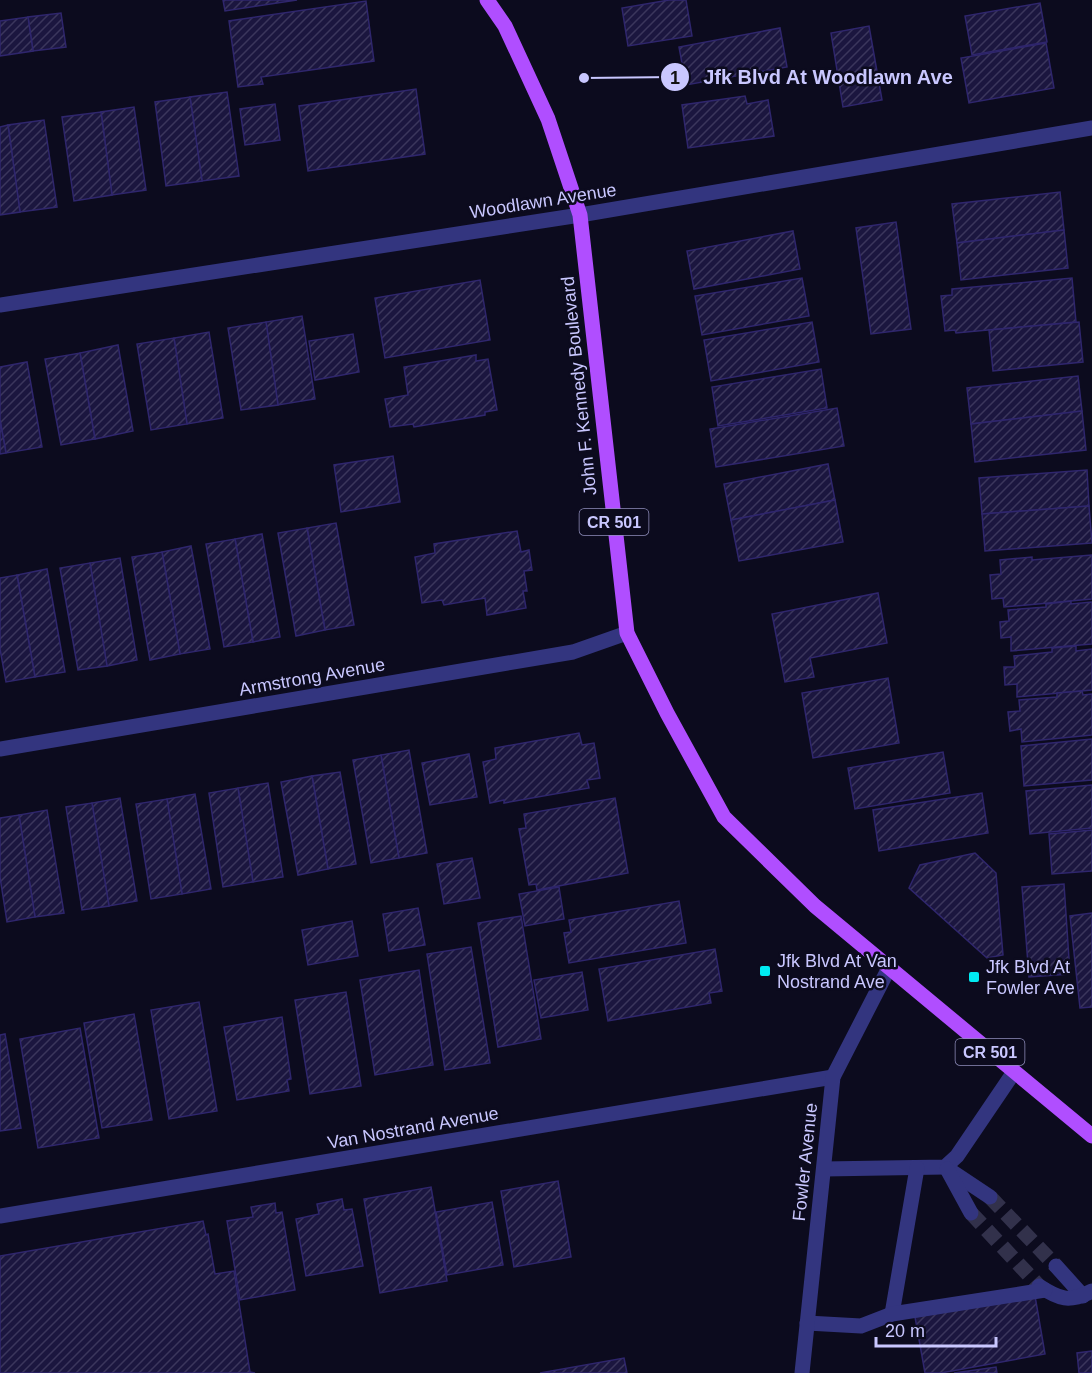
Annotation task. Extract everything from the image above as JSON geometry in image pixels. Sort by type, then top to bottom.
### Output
[{"type":"main road","name":"John F. Kennedy Boulevard","points":[[487,0],[505,26],[548,118],[580,215],[627,633],[667,713],[724,817],[815,906],[1092,1136]]},
{"type":"street","name":"Woodlawn Avenue","points":[[0,306],[580,215],[1092,128]]},
{"type":"street","name":"Armstrong Avenue","points":[[0,749],[573,652],[627,633]]},
{"type":"street","name":"Fowler Avenue","points":[[802,1373],[833,1077],[889,968]]},
{"type":"street","points":[[945,1167],[957,1156],[1014,1072]]},
{"type":"street","name":"Van Nostrand Avenue","points":[[0,1216],[833,1077]]},
{"type":"street","points":[[945,1167],[971,1214]]},
{"type":"street","points":[[824,1169],[945,1167],[990,1197]]},
{"type":"street","points":[[892,1314],[916,1168]]},
{"type":"street","points":[[1056,1266],[1088,1293]]},
{"type":"street","points":[[807,1323],[861,1326],[892,1314],[1042,1288],[1061,1299],[1088,1293]]},
{"type":"building","points":[[223,0],[297,0],[225,11]]},
{"type":"building","points":[[669,0],[686,0],[692,36],[628,46],[622,8]]},
{"type":"building","points":[[366,1],[374,61],[261,77],[263,84],[238,87],[229,21]]},
{"type":"building","points":[[1040,3],[1047,42],[972,55],[965,16]]},
{"type":"building","points":[[61,13],[66,47],[33,51],[28,17]]},
{"type":"building","points":[[28,17],[33,51],[0,56],[0,21]]},
{"type":"building","points":[[869,26],[882,100],[843,107],[831,33]]},
{"type":"building","points":[[780,28],[787,67],[686,85],[679,47]]},
{"type":"building","points":[[1046,43],[1054,88],[969,103],[961,58]]},
{"type":"building","points":[[416,89],[425,154],[308,171],[299,106]]},
{"type":"building","points":[[227,92],[239,176],[202,181],[190,97]]},
{"type":"building","points":[[745,96],[747,104],[768,100],[774,136],[688,148],[682,105]]},
{"type":"building","points":[[190,97],[202,181],[166,186],[155,102]]},
{"type":"building","points":[[275,104],[280,140],[245,145],[240,109]]},
{"type":"building","points":[[134,107],[146,190],[112,195],[101,112]]},
{"type":"building","points":[[101,112],[112,195],[74,201],[62,117]]},
{"type":"building","points":[[44,120],[57,207],[20,212],[8,125]]},
{"type":"building","points":[[8,125],[20,212],[0,215],[0,127]]},
{"type":"building","points":[[1060,192],[1064,230],[957,243],[952,204]]},
{"type":"building","points":[[896,222],[911,329],[871,334],[856,228]]},
{"type":"building","points":[[1064,230],[1068,268],[961,280],[957,243]]},
{"type":"building","points":[[793,231],[800,269],[694,289],[687,251]]},
{"type":"building","points":[[802,278],[809,316],[702,335],[695,296]]},
{"type":"building","points":[[1072,278],[1076,322],[956,333],[955,330],[945,331],[941,296],[952,295],[952,289]]},
{"type":"building","points":[[480,280],[490,340],[385,358],[375,298]]},
{"type":"building","points":[[302,316],[315,399],[278,405],[266,322]]},
{"type":"building","points":[[266,322],[278,405],[241,410],[228,328]]},
{"type":"building","points":[[812,322],[819,362],[711,381],[704,340]]},
{"type":"building","points":[[1079,322],[1083,362],[993,371],[989,330]]},
{"type":"building","points":[[209,332],[223,418],[187,424],[174,338]]},
{"type":"building","points":[[353,334],[359,372],[315,380],[309,341]]},
{"type":"building","points":[[174,338],[187,424],[151,430],[137,344]]},
{"type":"building","points":[[118,345],[133,431],[95,439],[80,353]]},
{"type":"building","points":[[80,353],[95,439],[61,445],[45,359]]},
{"type":"building","points":[[476,355],[476,361],[488,359],[497,410],[485,412],[485,415],[414,427],[413,424],[390,427],[385,399],[408,395],[404,367]]},
{"type":"building","points":[[27,362],[42,447],[6,453],[0,420],[0,367]]},
{"type":"building","points":[[821,369],[827,408],[718,426],[712,387]]},
{"type":"building","points":[[1078,376],[1082,411],[971,424],[967,388]]},
{"type":"building","points":[[837,408],[844,446],[716,467],[710,429]]},
{"type":"building","points":[[1082,411],[1086,450],[975,462],[971,424]]},
{"type":"building","points":[[0,420],[6,453],[0,454]]},
{"type":"building","points":[[393,456],[400,502],[341,512],[334,465]]},
{"type":"building","points":[[828,464],[835,500],[731,520],[724,484]]},
{"type":"building","points":[[1087,470],[1089,506],[982,514],[979,478]]},
{"type":"building","points":[[835,500],[843,542],[739,561],[731,520]]},
{"type":"building","points":[[1089,506],[1092,543],[985,551],[982,514]]},
{"type":"building","points":[[336,523],[354,625],[325,630],[307,528]]},
{"type":"building","points":[[307,528],[325,630],[296,636],[278,533]]},
{"type":"building","points":[[517,531],[521,552],[529,550],[532,570],[524,571],[527,591],[523,591],[526,608],[487,615],[485,598],[444,605],[442,600],[422,603],[415,557],[435,553],[434,544]]},
{"type":"building","points":[[262,534],[280,637],[253,642],[235,539]]},
{"type":"building","points":[[235,539],[253,642],[224,647],[206,544]]},
{"type":"building","points":[[191,546],[210,649],[180,654],[162,552]]},
{"type":"building","points":[[162,552],[180,654],[150,660],[132,557]]},
{"type":"building","points":[[1092,555],[1092,599],[1004,607],[1003,598],[992,599],[990,575],[1001,574],[1000,560]]},
{"type":"building","points":[[120,558],[137,660],[107,666],[90,563]]},
{"type":"building","points":[[90,563],[107,666],[78,670],[60,568]]},
{"type":"building","points":[[47,569],[65,672],[35,677],[17,575]]},
{"type":"building","points":[[17,575],[35,677],[6,682],[0,649],[0,578]]},
{"type":"building","points":[[878,593],[887,643],[810,658],[814,677],[785,682],[772,614]]},
{"type":"building","points":[[1071,601],[1071,604],[1092,602],[1092,644],[1011,651],[1011,637],[1001,638],[1000,622],[1009,621],[1008,610],[1046,607],[1046,604]]},
{"type":"building","points":[[1076,646],[1076,651],[1092,649],[1092,690],[1017,697],[1017,684],[1005,685],[1004,667],[1015,667],[1014,656],[1052,652],[1052,648]]},
{"type":"building","points":[[888,678],[899,743],[813,758],[802,693]]},
{"type":"building","points":[[1082,691],[1083,695],[1092,694],[1092,735],[1022,742],[1021,729],[1010,731],[1008,712],[1020,711],[1019,700],[1057,697],[1057,693]]},
{"type":"building","points":[[579,733],[582,745],[594,743],[600,778],[587,780],[589,788],[504,803],[504,800],[490,803],[483,762],[496,759],[495,748]]},
{"type":"building","points":[[1092,739],[1092,780],[1024,786],[1021,746]]},
{"type":"building","points":[[409,750],[427,853],[399,858],[381,755]]},
{"type":"building","points":[[943,752],[950,793],[855,809],[848,768]]},
{"type":"building","points":[[469,754],[477,797],[430,805],[422,763]]},
{"type":"building","points":[[381,755],[399,858],[371,863],[353,760]]},
{"type":"building","points":[[340,772],[356,864],[328,869],[312,776]]},
{"type":"building","points":[[312,776],[328,869],[298,875],[281,782]]},
{"type":"building","points":[[268,783],[283,877],[253,882],[238,788]]},
{"type":"building","points":[[1092,785],[1092,828],[1030,834],[1026,791]]},
{"type":"building","points":[[238,788],[253,882],[223,887],[209,793]]},
{"type":"building","points":[[982,793],[988,833],[879,851],[873,810]]},
{"type":"building","points":[[195,794],[211,889],[182,894],[167,799]]},
{"type":"building","points":[[120,798],[137,901],[109,906],[92,803]]},
{"type":"building","points":[[615,798],[628,873],[537,890],[536,884],[529,885],[519,829],[526,828],[524,814]]},
{"type":"building","points":[[167,799],[182,894],[151,899],[136,804]]},
{"type":"building","points":[[92,803],[109,906],[82,910],[66,807]]},
{"type":"building","points":[[47,810],[64,913],[35,917],[19,815]]},
{"type":"building","points":[[19,815],[35,917],[7,922],[0,877],[0,818]]},
{"type":"building","points":[[1092,830],[1092,871],[1052,874],[1049,834]]},
{"type":"building","points":[[975,853],[996,873],[1003,955],[987,958],[909,888],[920,865]]},
{"type":"building","points":[[472,858],[480,898],[444,904],[437,864]]},
{"type":"building","points":[[1064,884],[1070,974],[1029,977],[1022,887]]},
{"type":"building","points":[[559,887],[564,919],[525,926],[519,894]]},
{"type":"building","points":[[679,901],[686,943],[569,963],[564,933],[571,932],[569,920]]},
{"type":"building","points":[[418,908],[425,945],[389,951],[383,914]]},
{"type":"building","points":[[1092,913],[1092,1007],[1080,1008],[1070,916]]},
{"type":"building","points":[[521,916],[541,1039],[498,1047],[478,923]]},
{"type":"building","points":[[352,921],[358,956],[308,965],[302,930]]},
{"type":"building","points":[[471,947],[490,1063],[445,1070],[427,954]]},
{"type":"building","points":[[715,949],[722,991],[709,993],[711,1003],[608,1021],[599,969]]},
{"type":"building","points":[[419,970],[433,1065],[375,1075],[360,980]]},
{"type":"building","points":[[582,972],[588,1010],[541,1018],[534,980]]},
{"type":"building","points":[[346,992],[361,1086],[310,1094],[295,1000]]},
{"type":"building","points":[[199,1002],[217,1111],[169,1119],[151,1010]]},
{"type":"building","points":[[134,1014],[152,1120],[102,1128],[84,1023]]},
{"type":"building","points":[[282,1017],[291,1079],[287,1080],[289,1091],[237,1100],[224,1027]]},
{"type":"building","points":[[80,1028],[99,1138],[38,1148],[20,1039]]},
{"type":"building","points":[[5,1034],[21,1128],[0,1131],[0,1035]]},
{"type":"building","points":[[558,1181],[571,1257],[514,1267],[501,1191]]},
{"type":"building","points":[[431,1187],[447,1281],[380,1293],[364,1199]]},
{"type":"building","points":[[342,1199],[344,1210],[352,1209],[363,1266],[306,1276],[296,1219],[319,1214],[317,1204]]},
{"type":"building","points":[[492,1202],[503,1265],[447,1275],[436,1212]]},
{"type":"building","points":[[275,1203],[276,1213],[282,1212],[295,1290],[240,1300],[227,1221],[253,1217],[251,1207]]},
{"type":"building","points":[[203,1221],[206,1235],[208,1234],[215,1274],[234,1271],[250,1372],[255,1373],[0,1373],[0,1256]]},
{"type":"building","points":[[1035,1296],[1045,1354],[941,1373],[925,1373],[915,1317]]},
{"type":"building","points":[[1092,1351],[1092,1373],[1079,1373],[1077,1353]]},
{"type":"building","points":[[624,1358],[627,1373],[540,1373]]},
{"type":"building","points":[[996,1367],[997,1373],[954,1373]]},
{"type":"tunnel","points":[[990,1197],[1056,1266]]},
{"type":"tunnel","points":[[971,1213],[1039,1286]]},
{"type":"place","name":"Jfk Blvd At Woodlawn Ave","points":[[584,78]]},
{"type":"place","name":"Jfk Blvd At Van Nostrand Ave","points":[[765,971]]},
{"type":"place","name":"Jfk Blvd At Fowler Ave","points":[[974,977]]}]
